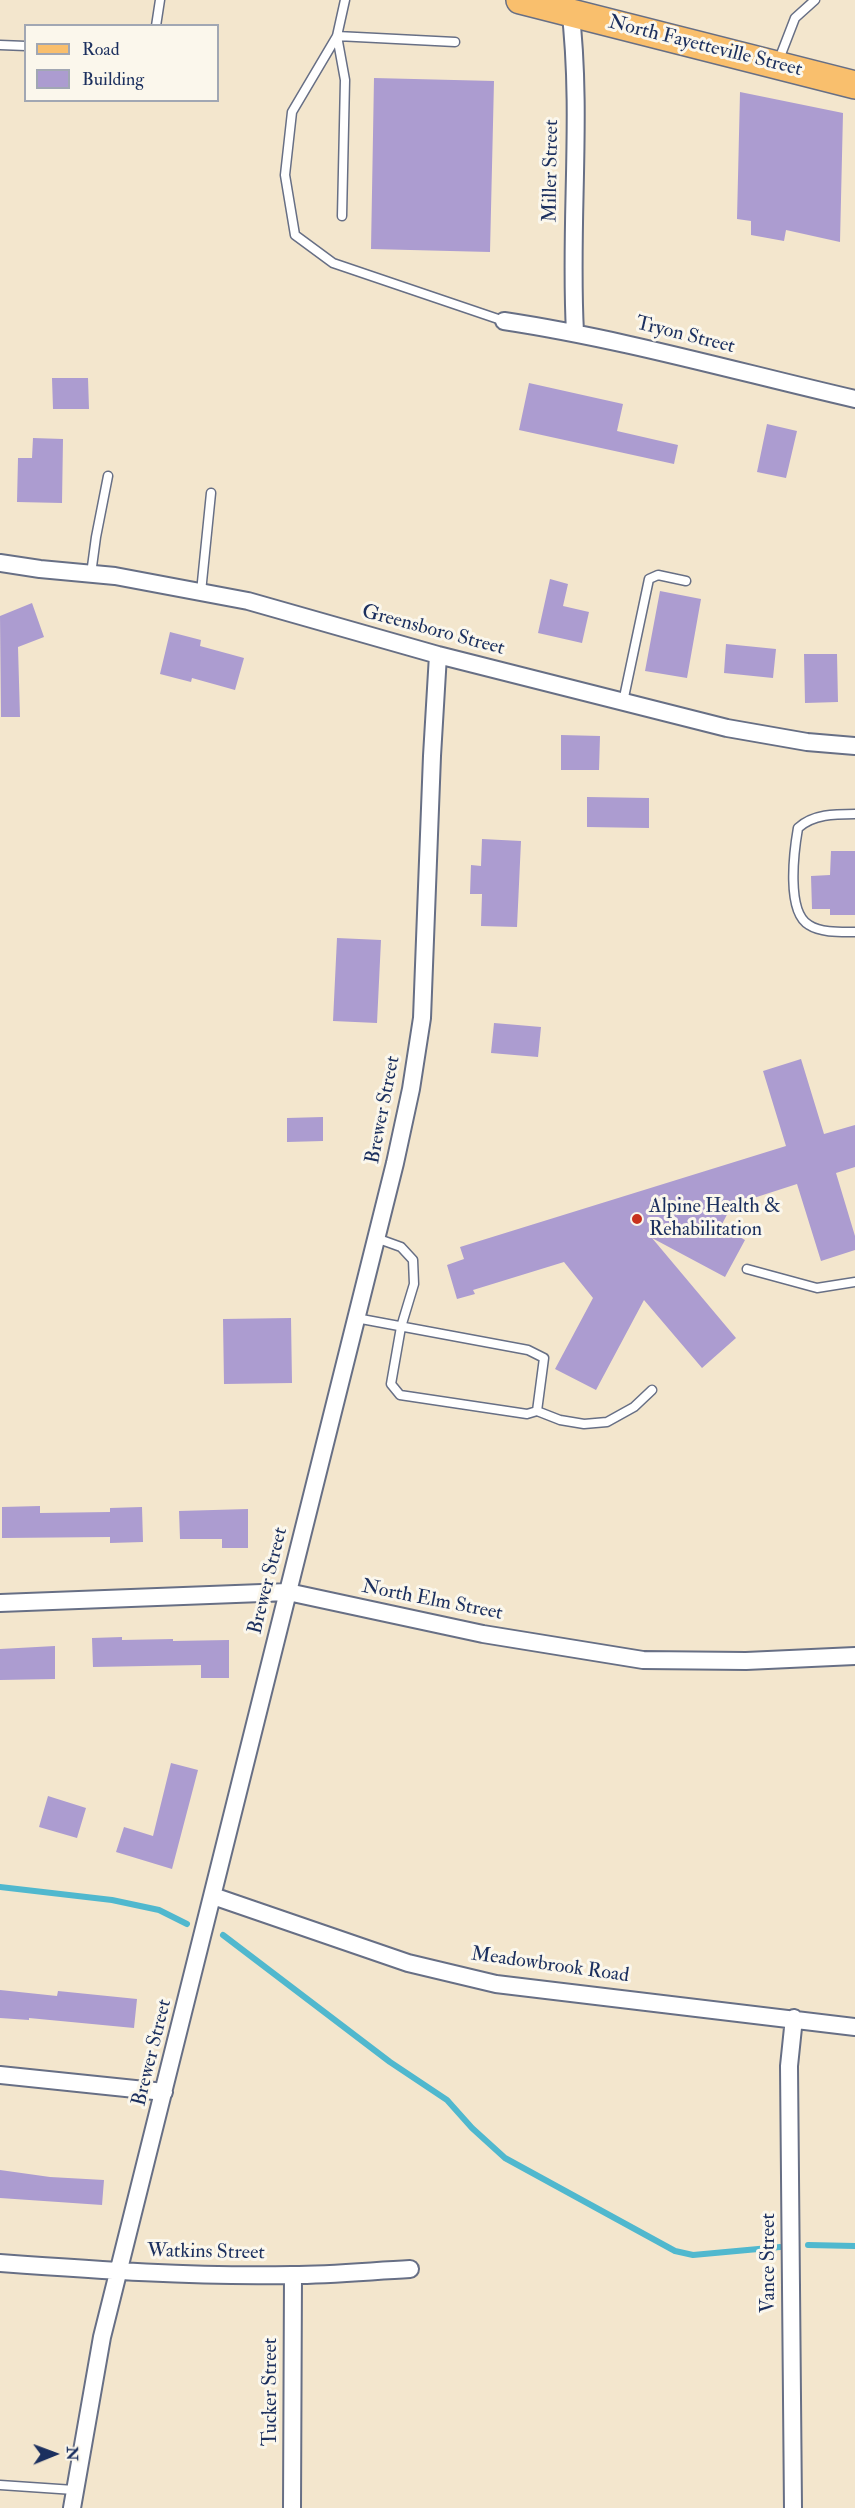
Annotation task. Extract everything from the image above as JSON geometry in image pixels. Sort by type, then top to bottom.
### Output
[{"type":"main road","name":"North Fayetteville Street","points":[[520,0],[570,6],[777,66],[855,85]]},
{"type":"street","name":"Miller Street","points":[[570,6],[575,51],[572,281],[575,332]]},
{"type":"street","name":"Tryon Street","points":[[504,321],[575,332],[855,399]]},
{"type":"street","name":"Greensboro Street","points":[[0,563],[115,576],[248,601],[438,655],[727,729],[807,742],[855,746]]},
{"type":"street","name":"Brewer Street","points":[[72,2508],[102,2337],[120,2272],[411,1089],[422,1018],[438,655]]},
{"type":"street","name":"North Elm Street","points":[[0,1603],[288,1592],[483,1634],[643,1660],[746,1661],[855,1656]]},
{"type":"street","name":"Meadowbrook Road","points":[[213,1896],[408,1963],[496,1984],[855,2027]]},
{"type":"street","name":"Vance Street","points":[[793,2508],[789,2066],[794,2018]]},
{"type":"street","points":[[0,2074],[164,2092]]},
{"type":"street","name":"Watkins Street","points":[[0,2263],[120,2272],[293,2275],[411,2269]]},
{"type":"street","name":"Tucker Street","points":[[292,2508],[293,2275]]},
{"type":"lane","points":[[156,24],[160,0]]},
{"type":"lane","points":[[345,0],[337,36],[292,112],[285,175],[295,235],[333,263],[504,321]]},
{"type":"lane","points":[[777,66],[795,18],[816,0]]},
{"type":"lane","points":[[337,36],[455,42]]},
{"type":"lane","points":[[337,36],[345,80],[342,216]]},
{"type":"lane","points":[[0,45],[24,46]]},
{"type":"lane","points":[[91,574],[108,476]]},
{"type":"lane","points":[[201,592],[210,493]]},
{"type":"lane","points":[[623,703],[649,579],[658,575],[686,581]]},
{"type":"lane","points":[[855,814],[806,820],[798,828],[793,876],[797,904],[803,921],[812,927],[855,932]]},
{"type":"lane","points":[[376,1238],[401,1247],[413,1260],[414,1284],[401,1327],[391,1384],[400,1395],[527,1414],[537,1411],[560,1420],[607,1422],[634,1407],[652,1390]]},
{"type":"lane","points":[[747,1269],[817,1288],[855,1282]]},
{"type":"lane","points":[[356,1318],[528,1350],[544,1358],[537,1411]]},
{"type":"lane","points":[[0,2485],[74,2490]]},
{"type":"building","points":[[374,78],[494,81],[490,252],[371,249]]},
{"type":"building","points":[[740,92],[843,113],[840,242],[786,230],[784,241],[751,235],[751,221],[737,219]]},
{"type":"building","points":[[52,378],[88,378],[89,409],[53,409]]},
{"type":"building","points":[[529,383],[623,404],[617,431],[678,445],[674,464],[519,430]]},
{"type":"building","points":[[767,424],[797,431],[786,478],[757,472]]},
{"type":"building","points":[[33,438],[63,439],[62,503],[17,502],[18,458],[32,458]]},
{"type":"building","points":[[550,579],[568,584],[563,606],[589,612],[582,643],[538,633]]},
{"type":"building","points":[[660,591],[701,599],[687,678],[645,671]]},
{"type":"building","points":[[32,603],[44,637],[18,647],[20,717],[1,717],[0,616]]},
{"type":"building","points":[[170,632],[201,640],[200,646],[244,658],[235,690],[192,678],[191,682],[160,674]]},
{"type":"building","points":[[726,644],[776,649],[773,678],[724,673]]},
{"type":"building","points":[[804,654],[837,654],[838,702],[805,703]]},
{"type":"building","points":[[561,735],[600,736],[599,770],[561,770]]},
{"type":"building","points":[[587,797],[649,798],[649,828],[587,827]]},
{"type":"building","points":[[482,839],[521,841],[517,927],[481,926],[482,894],[470,894],[471,865],[481,866]]},
{"type":"building","points":[[831,851],[855,851],[855,915],[830,915],[830,909],[812,909],[811,876],[830,875]]},
{"type":"building","points":[[337,938],[381,940],[377,1023],[333,1021]]},
{"type":"building","points":[[494,1023],[541,1027],[538,1057],[491,1053]]},
{"type":"building","name":"Alpine Health & Rehabilitation","points":[[801,1059],[824,1134],[855,1125],[855,1167],[836,1173],[855,1236],[855,1250],[821,1261],[797,1184],[732,1205],[721,1226],[745,1240],[725,1277],[652,1238],[736,1338],[702,1368],[644,1300],[596,1390],[555,1369],[593,1298],[564,1262],[473,1290],[475,1294],[457,1299],[447,1265],[464,1259],[460,1247],[786,1146],[763,1071]]},
{"type":"building","points":[[323,1117],[323,1141],[287,1142],[287,1118]]},
{"type":"building","points":[[291,1318],[292,1383],[224,1384],[223,1319]]},
{"type":"building","points":[[40,1506],[40,1513],[110,1512],[110,1508],[142,1507],[143,1542],[110,1543],[110,1537],[2,1538],[2,1507]]},
{"type":"building","points":[[248,1509],[248,1548],[222,1548],[222,1539],[180,1539],[179,1511]]},
{"type":"building","points":[[122,1637],[122,1640],[229,1640],[229,1678],[201,1678],[201,1665],[93,1667],[92,1638]]},
{"type":"building","points":[[55,1646],[55,1679],[0,1680],[0,1649]]},
{"type":"building","points":[[171,1763],[198,1770],[172,1869],[116,1852],[124,1827],[153,1836]]},
{"type":"building","points":[[48,1796],[86,1808],[77,1838],[39,1827]]},
{"type":"building","points":[[0,1990],[57,1996],[58,1991],[137,1999],[134,2028],[29,2018],[29,2020],[0,2018]]},
{"type":"building","points":[[0,2170],[50,2177],[104,2180],[102,2205],[0,2198]]},
{"type":"waterway","points":[[0,1887],[112,1900],[159,1910],[187,1924]]},
{"type":"waterway","points":[[223,1935],[390,2062],[447,2100],[472,2128],[505,2158],[675,2251],[693,2255],[780,2247]]},
{"type":"waterway","points":[[808,2245],[855,2246]]},
{"type":"place","name":"Alpine Health & Rehabilitation","points":[[637,1219]]}]
